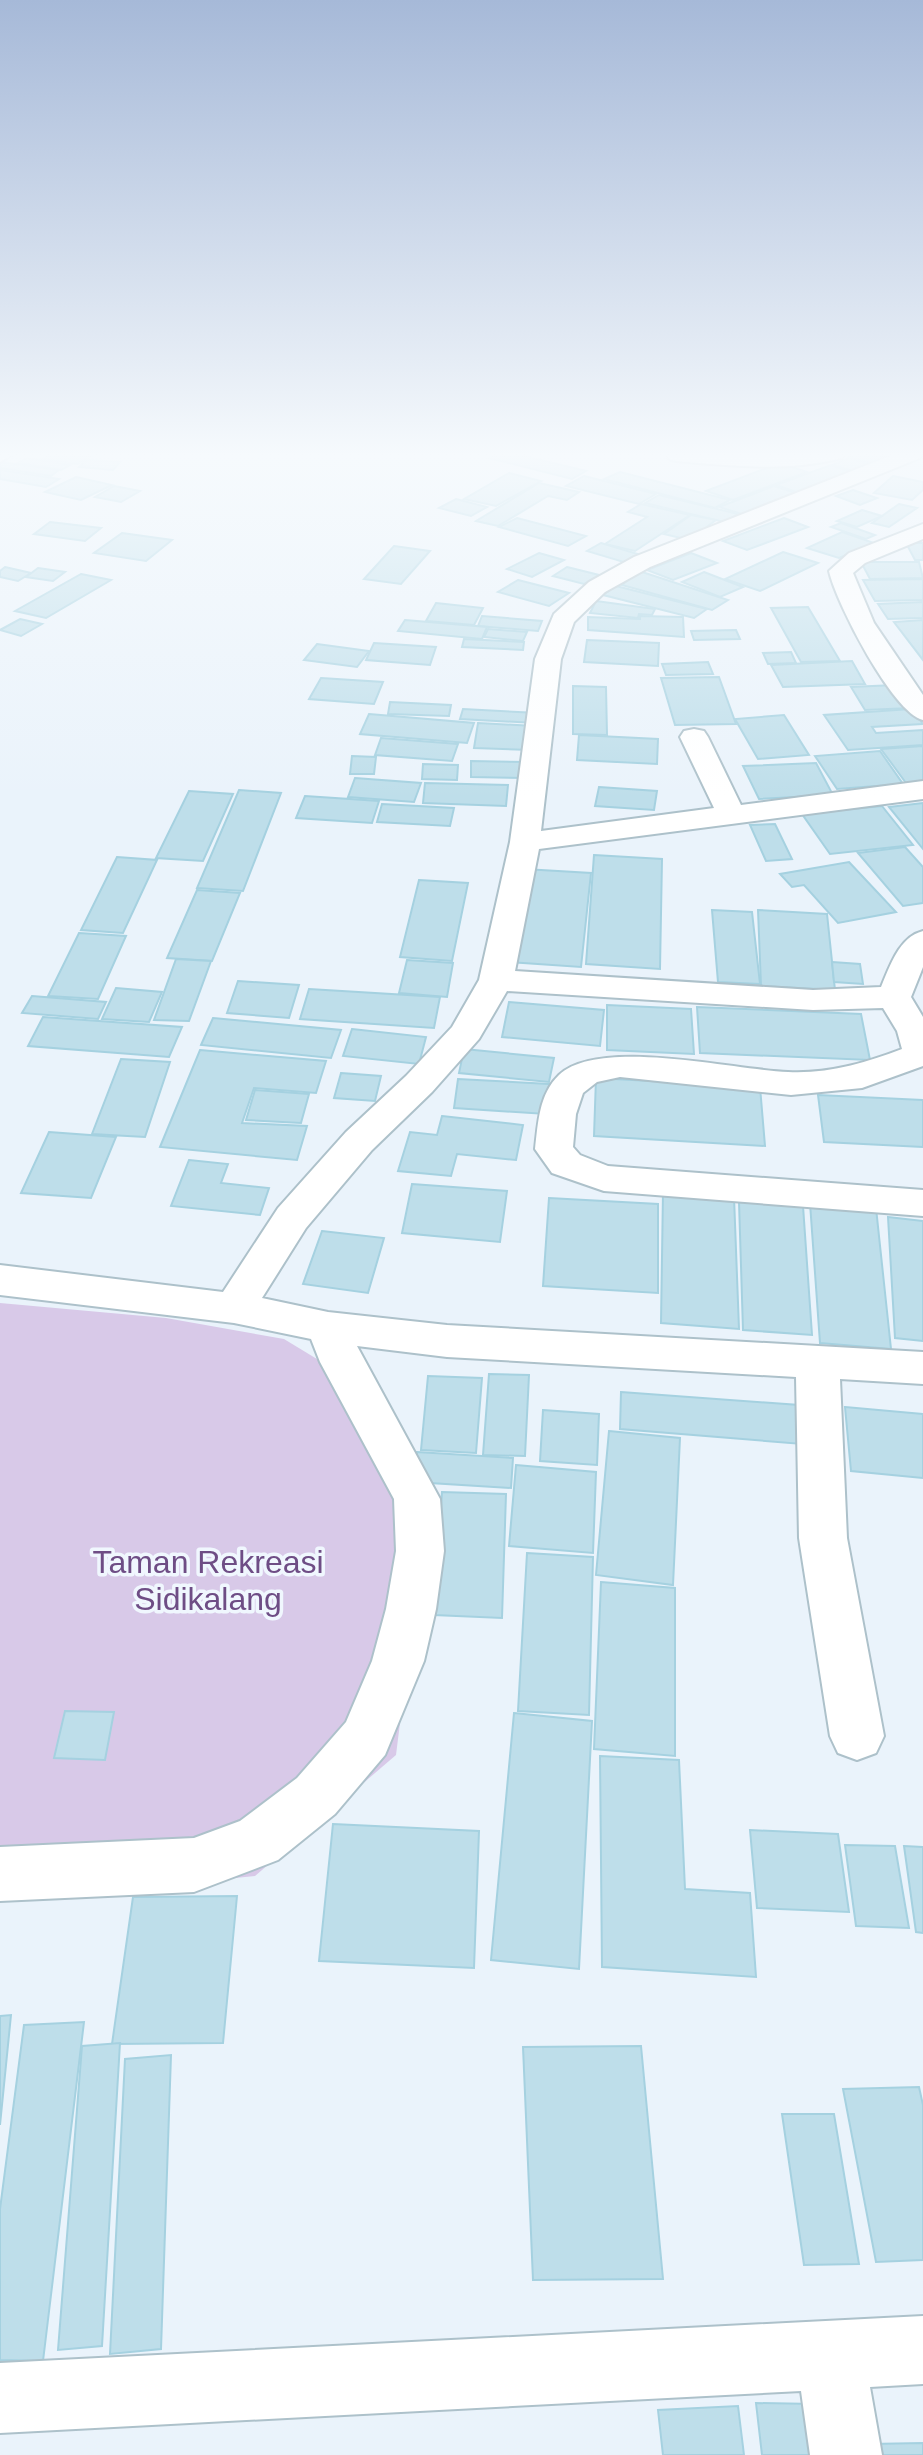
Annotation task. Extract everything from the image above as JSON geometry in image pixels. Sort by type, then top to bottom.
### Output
[{"type":"street","points":[[234,1308],[292,1218],[359,1141],[419,1084],[467,1032],[496,980],[525,842],[548,659],[563,619],[597,587],[630,569]]},
{"type":"street","points":[[844,569],[841,571],[842,585],[869,635],[889,668],[923,712]]},
{"type":"street","points":[[694,737],[732,816]]},
{"type":"street","points":[[525,842],[923,790]]},
{"type":"street","points":[[894,997],[909,960],[923,941]]},
{"type":"street","points":[[496,980],[813,1000],[894,997]]},
{"type":"street","points":[[894,997],[914,1031],[922,1055],[862,1077],[791,1084],[620,1066],[599,1068],[582,1073],[567,1084],[557,1111],[554,1149],[566,1164],[604,1178],[923,1203]]},
{"type":"street","points":[[0,1280],[234,1308],[328,1327],[447,1341],[923,1368]]},
{"type":"street","points":[[0,1874],[194,1865],[258,1841],[316,1796],[366,1738],[398,1661],[411,1609],[420,1551],[417,1499],[342,1362],[328,1327]]},
{"type":"street","points":[[818,1364],[823,1538],[857,1736]]},
{"type":"street","points":[[0,2398],[923,2350]]},
{"type":"street","points":[[831,2357],[846,2455]]},
{"type":"green space","name":"Taman Rekreasi Sidikalang","points":[[0,1303],[166,1318],[284,1339],[368,1390],[419,1572],[396,1755],[255,1876],[0,1902]]},
{"type":"building","points":[[12,569],[31,573],[18,581],[0,577],[0,571]]},
{"type":"building","points":[[37,569],[65,572],[53,581],[26,577]]},
{"type":"building","points":[[373,569],[415,569],[401,584],[364,579]]},
{"type":"building","points":[[508,569],[548,569],[532,577]]},
{"type":"building","points":[[565,569],[599,575],[584,584],[553,576]]},
{"type":"building","points":[[651,569],[703,569],[673,580],[647,570]]},
{"type":"building","points":[[747,569],[806,569],[760,591],[725,579]]},
{"type":"building","points":[[864,569],[921,569],[923,578],[870,579]]},
{"type":"building","points":[[639,571],[728,600],[712,610],[622,585]]},
{"type":"building","points":[[704,572],[743,587],[720,597],[682,582]]},
{"type":"building","points":[[81,574],[111,580],[46,618],[15,611]]},
{"type":"building","points":[[923,579],[923,600],[875,601],[863,580]]},
{"type":"building","points":[[518,580],[569,593],[549,606],[498,592]]},
{"type":"building","points":[[616,586],[707,609],[694,618],[603,595]]},
{"type":"building","points":[[596,601],[655,609],[652,615],[639,614],[638,618],[590,613]]},
{"type":"building","points":[[923,602],[923,618],[888,619],[878,604]]},
{"type":"building","points":[[436,603],[483,608],[474,625],[426,621]]},
{"type":"building","points":[[808,607],[840,661],[801,662],[771,608]]},
{"type":"building","points":[[482,616],[542,621],[538,631],[478,626]]},
{"type":"building","points":[[640,616],[683,617],[684,637],[588,630],[588,617],[640,619]]},
{"type":"building","points":[[20,619],[42,624],[21,636],[0,630]]},
{"type":"building","points":[[405,620],[487,627],[482,639],[398,631]]},
{"type":"building","points":[[923,620],[923,660],[894,622]]},
{"type":"building","points":[[488,629],[527,632],[523,641],[484,637]]},
{"type":"building","points":[[736,630],[740,639],[694,640],[691,631]]},
{"type":"building","points":[[464,639],[524,642],[523,650],[462,647]]},
{"type":"building","points":[[587,640],[659,643],[658,666],[584,662]]},
{"type":"building","points":[[374,643],[436,647],[430,665],[366,660]]},
{"type":"building","points":[[317,644],[369,651],[357,667],[304,660]]},
{"type":"building","points":[[791,652],[796,663],[768,664],[763,653]]},
{"type":"building","points":[[852,661],[865,684],[783,687],[771,665]]},
{"type":"building","points":[[708,662],[713,674],[666,675],[662,664]]},
{"type":"building","points":[[719,677],[736,724],[675,725],[661,678]]},
{"type":"building","points":[[321,678],[383,682],[374,704],[309,699]]},
{"type":"building","points":[[895,685],[911,708],[865,710],[851,687]]},
{"type":"building","points":[[573,686],[606,687],[607,735],[573,734]]},
{"type":"building","points":[[390,702],[451,705],[449,716],[388,714]]},
{"type":"building","points":[[463,709],[537,713],[535,723],[460,719]]},
{"type":"building","points":[[911,709],[923,724],[872,727],[876,733],[923,730],[923,745],[848,750],[824,715]]},
{"type":"building","points":[[369,714],[474,723],[467,743],[360,734]]},
{"type":"building","points":[[784,715],[809,755],[758,759],[735,719]]},
{"type":"building","points":[[478,723],[534,726],[531,750],[474,748]]},
{"type":"building","points":[[579,735],[658,739],[657,764],[577,760]]},
{"type":"building","points":[[381,738],[458,744],[452,761],[375,755]]},
{"type":"building","points":[[923,746],[923,781],[906,783],[881,749]]},
{"type":"building","points":[[880,751],[903,784],[837,789],[815,756]]},
{"type":"building","points":[[352,756],[376,757],[374,774],[350,774]]},
{"type":"building","points":[[471,761],[528,762],[528,778],[471,777]]},
{"type":"building","points":[[816,763],[833,795],[759,799],[743,766]]},
{"type":"building","points":[[423,764],[458,765],[457,780],[422,779]]},
{"type":"building","points":[[355,778],[421,783],[414,802],[348,797]]},
{"type":"building","points":[[425,783],[508,785],[506,806],[423,803]]},
{"type":"building","points":[[599,787],[657,791],[654,810],[595,806]]},
{"type":"building","points":[[239,790],[281,793],[243,891],[197,888]]},
{"type":"building","points":[[189,791],[233,794],[203,861],[156,858]]},
{"type":"building","points":[[305,796],[379,801],[372,823],[296,818]]},
{"type":"building","points":[[923,803],[923,849],[889,807]]},
{"type":"building","points":[[382,804],[454,808],[450,826],[377,822]]},
{"type":"building","points":[[882,806],[913,845],[830,854],[802,814]]},
{"type":"building","points":[[775,824],[792,859],[766,861],[750,825]]},
{"type":"building","points":[[905,847],[923,867],[923,903],[903,906],[858,853]]},
{"type":"building","points":[[594,855],[662,859],[660,969],[586,964]]},
{"type":"building","points":[[117,857],[157,860],[123,933],[81,930]]},
{"type":"building","points":[[849,862],[896,912],[838,923],[804,885],[792,887],[780,874]]},
{"type":"building","points":[[524,869],[591,873],[581,967],[509,962]]},
{"type":"building","points":[[419,880],[468,883],[452,961],[400,957]]},
{"type":"building","points":[[197,890],[240,893],[212,961],[167,958]]},
{"type":"building","points":[[712,910],[752,912],[760,984],[718,982]]},
{"type":"building","points":[[758,910],[827,914],[835,990],[761,986]]},
{"type":"building","points":[[79,933],[126,936],[98,999],[48,996]]},
{"type":"building","points":[[176,959],[211,961],[189,1021],[154,1020]]},
{"type":"building","points":[[407,960],[453,963],[447,997],[399,993]]},
{"type":"building","points":[[832,962],[860,964],[863,984],[834,982]]},
{"type":"building","points":[[238,981],[299,985],[289,1018],[227,1013]]},
{"type":"building","points":[[116,988],[162,992],[149,1022],[102,1019]]},
{"type":"building","points":[[309,989],[440,997],[434,1028],[300,1019]]},
{"type":"building","points":[[32,996],[106,1002],[98,1019],[22,1013]]},
{"type":"building","points":[[509,1002],[604,1010],[600,1046],[502,1037]]},
{"type":"building","points":[[607,1005],[691,1009],[694,1054],[607,1050]]},
{"type":"building","points":[[697,1007],[861,1014],[870,1060],[700,1053]]},
{"type":"building","points":[[43,1017],[182,1027],[169,1057],[28,1046]]},
{"type":"building","points":[[213,1018],[341,1030],[331,1058],[201,1045]]},
{"type":"building","points":[[352,1029],[426,1037],[419,1064],[343,1056]]},
{"type":"building","points":[[464,1049],[554,1058],[549,1082],[459,1073]]},
{"type":"building","points":[[200,1050],[326,1061],[316,1093],[254,1088],[242,1123],[307,1126],[297,1160],[160,1147]]},
{"type":"building","points":[[121,1059],[170,1062],[145,1137],[92,1134]]},
{"type":"building","points":[[341,1073],[381,1076],[375,1101],[334,1098]]},
{"type":"building","points":[[596,1078],[760,1087],[765,1146],[594,1136]]},
{"type":"building","points":[[458,1079],[549,1084],[546,1114],[454,1108]]},
{"type":"building","points":[[255,1090],[309,1094],[301,1123],[246,1120]]},
{"type":"building","points":[[818,1095],[923,1100],[923,1147],[824,1142]]},
{"type":"building","points":[[442,1116],[523,1125],[516,1160],[457,1154],[451,1176],[398,1171],[410,1132],[437,1135]]},
{"type":"building","points":[[49,1132],[116,1137],[91,1198],[21,1193]]},
{"type":"building","points":[[189,1160],[228,1164],[221,1183],[269,1188],[260,1215],[171,1206]]},
{"type":"building","points":[[412,1184],[507,1191],[500,1242],[402,1233]]},
{"type":"building","points":[[663,1192],[734,1197],[739,1329],[661,1323]]},
{"type":"building","points":[[549,1198],[658,1204],[658,1293],[543,1286]]},
{"type":"building","points":[[739,1202],[803,1206],[812,1335],[743,1330]]},
{"type":"building","points":[[810,1203],[876,1208],[891,1349],[820,1343]]},
{"type":"building","points":[[888,1217],[923,1221],[923,1341],[895,1338]]},
{"type":"building","points":[[322,1231],[384,1238],[368,1293],[303,1284]]},
{"type":"building","points":[[489,1374],[529,1375],[525,1456],[483,1455]]},
{"type":"building","points":[[428,1376],[482,1378],[476,1453],[421,1450]]},
{"type":"building","points":[[621,1392],[799,1405],[802,1444],[620,1429]]},
{"type":"building","points":[[845,1407],[923,1414],[923,1478],[851,1471]]},
{"type":"building","points":[[543,1410],[599,1414],[597,1465],[540,1461]]},
{"type":"building","points":[[609,1431],[680,1438],[673,1585],[596,1575]]},
{"type":"building","points":[[417,1452],[513,1458],[511,1488],[414,1482]]},
{"type":"building","points":[[516,1465],[596,1472],[593,1553],[509,1546]]},
{"type":"building","points":[[442,1492],[506,1494],[502,1618],[434,1615]]},
{"type":"building","points":[[527,1553],[593,1557],[589,1715],[518,1711]]},
{"type":"building","points":[[601,1582],[675,1588],[675,1756],[594,1749]]},
{"type":"building","points":[[65,1711],[114,1712],[105,1760],[54,1758]]},
{"type":"building","points":[[514,1713],[592,1721],[579,1969],[491,1960]]},
{"type":"building","points":[[600,1756],[679,1760],[685,1889],[750,1893],[756,1977],[602,1967]]},
{"type":"building","points":[[333,1824],[479,1831],[474,1968],[319,1961]]},
{"type":"building","points":[[750,1830],[838,1834],[849,1912],[757,1908]]},
{"type":"building","points":[[845,1845],[895,1846],[909,1928],[856,1926]]},
{"type":"building","points":[[904,1846],[923,1847],[923,1933],[916,1932]]},
{"type":"building","points":[[237,1896],[223,2043],[112,2044],[133,1897]]},
{"type":"building","points":[[11,2015],[0,2125],[0,2016]]},
{"type":"building","points":[[84,2022],[43,2361],[0,2360],[0,2209],[24,2025]]},
{"type":"building","points":[[120,2043],[102,2346],[58,2350],[82,2046]]},
{"type":"building","points":[[641,2046],[663,2279],[533,2280],[523,2047]]},
{"type":"building","points":[[171,2055],[161,2349],[110,2354],[125,2059]]},
{"type":"building","points":[[919,2087],[923,2105],[923,2260],[876,2262],[843,2089]]},
{"type":"building","points":[[782,2114],[834,2114],[859,2264],[804,2265]]},
{"type":"building","points":[[756,2403],[815,2404],[822,2455],[762,2455]]},
{"type":"building","points":[[738,2406],[744,2455],[663,2455],[658,2410]]},
{"type":"building","points":[[923,2443],[923,2455],[872,2455],[870,2444]]}]
